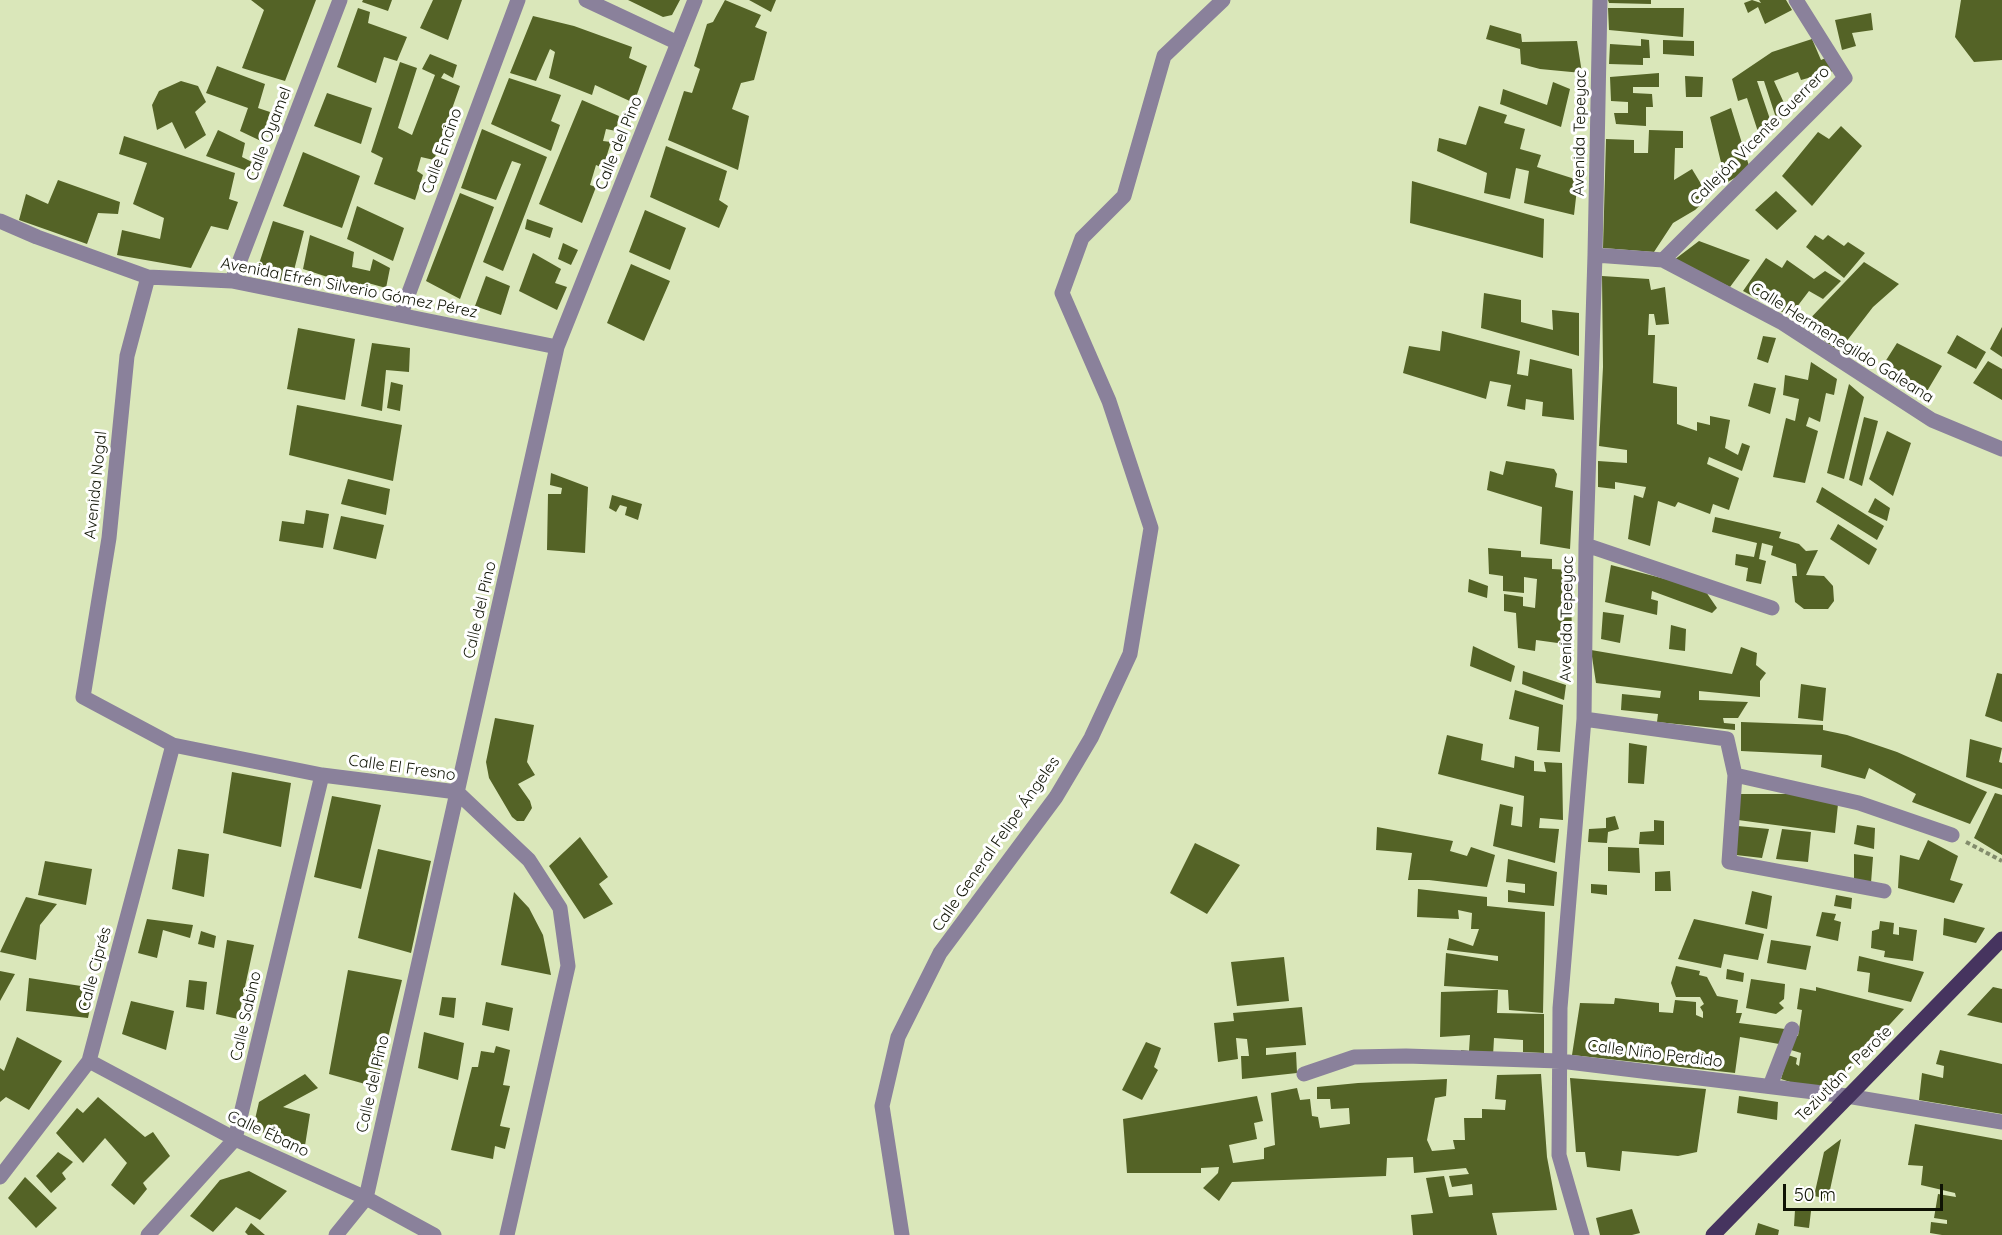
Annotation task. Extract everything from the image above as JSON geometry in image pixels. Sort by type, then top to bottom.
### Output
[{"type":"main road","name":"Teziutlán - Perote","points":[[1713,1235],[2002,939]]},
{"type":"street","name":"Calle Oyamel","points":[[232,281],[340,0]]},
{"type":"street","name":"Calle Encino","points":[[400,314],[518,0]]},
{"type":"street","points":[[586,0],[678,43]]},
{"type":"street","name":"Calle del Pino","points":[[336,1235],[366,1198],[557,347],[695,0]]},
{"type":"street","name":"Calle General Felipe Ángeles","points":[[902,1235],[882,1106],[898,1037],[940,953],[1056,797],[1091,738],[1130,654],[1151,528],[1109,401],[1062,293],[1082,238],[1124,196],[1164,56],[1223,0]]},
{"type":"street","name":"Avenida Tepeyac","points":[[1582,1235],[1560,1155],[1560,1008],[1584,719],[1586,545],[1600,0]]},
{"type":"street","name":"Callejón Vicente Guerrero","points":[[1663,260],[1845,78],[1796,0]]},
{"type":"street","name":"Avenida Efrén Silverio Gómez Pérez","points":[[0,221],[37,237],[148,277],[232,281],[557,347]]},
{"type":"street","name":"Calle Hermenegildo Galeana","points":[[1595,255],[1663,260],[1781,322],[1932,420],[2002,449]]},
{"type":"street","name":"Avenida Nogal","points":[[83,698],[109,538],[127,356],[148,277]]},
{"type":"street","points":[[1586,545],[1772,608]]},
{"type":"street","name":"Calle El Fresno","points":[[83,698],[173,745],[322,775],[457,792],[529,860],[560,908],[568,966],[507,1235]]},
{"type":"street","points":[[1584,719],[1727,739],[1735,775],[1729,862],[1884,891]]},
{"type":"street","name":"Calle Ciprés","points":[[0,1177],[89,1061],[173,745]]},
{"type":"street","name":"Calle Sabino","points":[[148,1235],[235,1139],[322,775]]},
{"type":"street","points":[[1735,775],[1859,802],[1952,835]]},
{"type":"street","points":[[1770,1086],[1792,1029]]},
{"type":"street","name":"Calle Niño Perdido","points":[[1304,1074],[1354,1057],[1560,1060],[1847,1096],[2002,1122]]},
{"type":"street","name":"Calle Ébano","points":[[89,1061],[235,1139],[366,1198],[434,1235]]},
{"type":"path","points":[[1952,835],[2002,861]]},
{"type":"building","points":[[251,0],[316,0],[285,81],[242,68],[264,10]]},
{"type":"building","points":[[363,0],[392,0],[388,11],[362,2]]},
{"type":"building","points":[[433,0],[462,0],[448,40],[420,28]]},
{"type":"building","points":[[628,0],[680,0],[672,15],[663,17]]},
{"type":"building","points":[[725,0],[761,15],[755,27],[767,32],[754,80],[741,83],[732,109],[749,116],[738,170],[668,140],[684,91],[692,93],[700,69],[694,66],[707,24],[713,22]]},
{"type":"building","points":[[749,0],[776,0],[771,12]]},
{"type":"building","points":[[1608,0],[1651,0],[1651,4],[1609,3]]},
{"type":"building","points":[[1752,0],[1761,3],[1759,0],[1786,0],[1792,10],[1765,24],[1758,7],[1748,13],[1744,3]]},
{"type":"building","points":[[1961,0],[2002,0],[2002,60],[1974,62],[1955,37]]},
{"type":"building","points":[[358,8],[370,12],[368,23],[407,37],[397,61],[384,57],[376,83],[337,67]]},
{"type":"building","points":[[1608,8],[1684,8],[1683,37],[1609,30]]},
{"type":"building","points":[[1871,13],[1873,30],[1852,33],[1856,46],[1842,50],[1835,20]]},
{"type":"building","points":[[533,16],[574,26],[632,47],[629,58],[647,66],[634,103],[595,85],[592,95],[549,78],[555,52],[550,49],[536,81],[510,73]]},
{"type":"building","points":[[1490,25],[1521,34],[1522,42],[1577,41],[1582,73],[1540,69],[1521,64],[1520,49],[1486,39]]},
{"type":"building","points":[[1641,39],[1649,40],[1650,58],[1643,58],[1643,65],[1609,64],[1610,44],[1641,46]]},
{"type":"building","points":[[1812,39],[1821,60],[1828,57],[1833,71],[1801,80],[1798,72],[1774,81],[1784,103],[1791,106],[1778,124],[1764,81],[1757,81],[1773,128],[1761,141],[1747,98],[1738,101],[1732,79],[1772,52]]},
{"type":"building","points":[[1663,40],[1694,41],[1694,56],[1663,54]]},
{"type":"building","points":[[430,54],[457,65],[453,78],[444,73],[441,78],[460,86],[434,160],[421,157],[417,171],[423,175],[415,200],[374,184],[383,158],[371,152],[400,62],[417,68],[398,128],[412,135],[435,75],[422,69]]},
{"type":"building","points":[[217,66],[265,84],[258,108],[270,112],[261,141],[240,131],[248,108],[206,93]]},
{"type":"building","points":[[1659,73],[1659,87],[1633,87],[1633,93],[1652,94],[1653,107],[1646,107],[1646,126],[1616,124],[1614,113],[1628,113],[1628,102],[1611,101],[1610,77]]},
{"type":"building","points":[[1685,76],[1703,77],[1702,97],[1686,97]]},
{"type":"building","points":[[509,78],[561,95],[551,121],[560,125],[551,151],[491,124]]},
{"type":"building","points":[[181,81],[198,86],[206,102],[195,112],[206,135],[185,149],[172,122],[157,130],[152,105],[159,91]]},
{"type":"building","points":[[1553,82],[1570,89],[1561,127],[1500,104],[1503,89],[1547,105]]},
{"type":"building","points":[[327,93],[372,108],[361,144],[314,126]]},
{"type":"building","points":[[582,100],[619,116],[616,131],[606,129],[603,141],[611,142],[603,168],[596,165],[590,185],[596,187],[582,223],[539,204]]},
{"type":"building","points":[[1479,106],[1507,115],[1504,123],[1525,129],[1520,149],[1541,155],[1537,167],[1578,180],[1574,215],[1524,203],[1529,171],[1516,168],[1510,199],[1484,193],[1487,173],[1437,151],[1439,138],[1466,145]]},
{"type":"building","points":[[1731,108],[1750,169],[1726,183],[1710,117]]},
{"type":"building","points":[[1841,126],[1862,146],[1812,206],[1782,176],[1818,132],[1829,139]]},
{"type":"building","points":[[482,129],[547,157],[503,271],[483,262],[521,164],[512,161],[496,200],[461,188]]},
{"type":"building","points":[[218,130],[245,143],[242,157],[256,164],[253,173],[206,156]]},
{"type":"building","points":[[1649,130],[1683,131],[1683,148],[1675,148],[1674,180],[1692,169],[1709,197],[1695,210],[1673,223],[1654,252],[1603,248],[1606,139],[1634,140],[1634,153],[1648,153]]},
{"type":"building","points":[[124,136],[235,173],[229,199],[238,202],[228,230],[211,226],[191,268],[117,255],[122,230],[160,239],[164,218],[133,204],[147,163],[119,154]]},
{"type":"building","points":[[666,146],[727,171],[719,200],[728,206],[719,228],[650,197]]},
{"type":"building","points":[[303,152],[360,176],[342,228],[283,206]]},
{"type":"building","points":[[58,180],[120,202],[118,214],[98,213],[87,244],[19,220],[26,194],[48,204]]},
{"type":"building","points":[[1412,181],[1544,219],[1543,258],[1410,223]]},
{"type":"building","points":[[1776,191],[1797,211],[1777,230],[1755,210]]},
{"type":"building","points":[[460,193],[494,207],[460,299],[426,281]]},
{"type":"building","points":[[357,206],[404,228],[393,261],[347,239]]},
{"type":"building","points":[[645,210],[686,228],[670,270],[629,252]]},
{"type":"building","points":[[527,219],[553,228],[550,238],[525,229]]},
{"type":"building","points":[[273,221],[304,231],[291,282],[261,278],[258,267]]},
{"type":"building","points":[[310,235],[354,252],[352,267],[370,271],[373,259],[390,268],[386,288],[368,283],[366,296],[345,291],[346,283],[303,269]]},
{"type":"building","points":[[1815,235],[1823,240],[1828,235],[1844,246],[1848,242],[1865,253],[1844,278],[1806,247]]},
{"type":"building","points":[[1699,241],[1750,260],[1730,287],[1674,260]]},
{"type":"building","points":[[563,243],[578,250],[571,265],[558,259]]},
{"type":"building","points":[[533,253],[561,269],[555,283],[567,287],[557,310],[519,291]]},
{"type":"building","points":[[1766,258],[1782,268],[1787,260],[1814,279],[1825,271],[1841,281],[1823,299],[1809,291],[1790,316],[1743,291]]},
{"type":"building","points":[[1864,262],[1899,284],[1873,307],[1839,351],[1803,326]]},
{"type":"building","points":[[631,264],[670,281],[644,341],[607,323]]},
{"type":"building","points":[[486,276],[510,286],[501,315],[475,306]]},
{"type":"building","points":[[1602,276],[1649,279],[1651,290],[1665,287],[1669,324],[1656,325],[1654,314],[1649,314],[1648,335],[1655,335],[1653,383],[1677,387],[1677,424],[1697,431],[1697,422],[1710,425],[1710,416],[1730,420],[1725,448],[1738,455],[1742,443],[1750,446],[1742,471],[1709,457],[1707,464],[1739,478],[1729,510],[1713,504],[1710,514],[1678,502],[1675,507],[1658,501],[1650,546],[1628,539],[1634,495],[1643,498],[1646,487],[1615,482],[1615,489],[1598,487],[1598,461],[1627,463],[1627,450],[1599,446],[1603,367]]},
{"type":"building","points":[[1484,293],[1521,300],[1521,322],[1553,330],[1552,310],[1579,313],[1579,356],[1481,328]]},
{"type":"building","points":[[2002,327],[2002,357],[1990,349]]},
{"type":"building","points":[[298,328],[355,339],[345,400],[287,389]]},
{"type":"building","points":[[1442,331],[1520,351],[1517,374],[1528,376],[1530,359],[1572,369],[1574,420],[1542,416],[1543,402],[1526,399],[1525,410],[1507,406],[1511,385],[1490,381],[1486,399],[1403,373],[1409,346],[1440,351]]},
{"type":"building","points":[[1957,335],[1986,352],[1976,369],[1947,353]]},
{"type":"building","points":[[1763,336],[1776,338],[1768,363],[1757,359]]},
{"type":"building","points":[[372,343],[410,348],[409,372],[386,370],[382,411],[361,406]]},
{"type":"building","points":[[1897,343],[1942,366],[1923,398],[1878,373]]},
{"type":"building","points":[[1988,361],[2002,369],[2002,400],[1973,383]]},
{"type":"building","points":[[1811,362],[1837,379],[1834,395],[1826,393],[1820,422],[1809,417],[1806,426],[1818,431],[1805,483],[1773,477],[1786,418],[1795,421],[1799,399],[1783,395],[1785,375],[1808,380]]},
{"type":"building","points":[[391,382],[403,385],[400,411],[387,408]]},
{"type":"building","points":[[1754,383],[1776,388],[1770,414],[1748,406]]},
{"type":"building","points":[[1849,384],[1864,397],[1844,479],[1827,473]]},
{"type":"building","points":[[297,405],[402,425],[393,481],[289,455]]},
{"type":"building","points":[[1864,417],[1878,421],[1862,486],[1849,480]]},
{"type":"building","points":[[1887,431],[1911,443],[1893,496],[1869,479]]},
{"type":"building","points":[[1506,461],[1554,469],[1557,474],[1555,487],[1573,491],[1570,549],[1540,544],[1542,507],[1487,490],[1490,471],[1503,475]]},
{"type":"building","points":[[551,473],[588,487],[585,553],[547,550],[548,494],[561,494],[562,488],[550,485]]},
{"type":"building","points":[[348,479],[390,489],[386,515],[341,504]]},
{"type":"building","points":[[1822,487],[1884,526],[1877,540],[1816,502]]},
{"type":"building","points":[[612,495],[642,504],[638,520],[625,515],[627,507],[620,505],[616,512],[609,508]]},
{"type":"building","points":[[1875,498],[1890,508],[1887,521],[1868,512]]},
{"type":"building","points":[[306,510],[329,514],[323,548],[279,541],[282,521],[304,524]]},
{"type":"building","points":[[341,516],[384,525],[376,559],[333,549]]},
{"type":"building","points":[[1715,517],[1781,532],[1779,538],[1799,544],[1806,551],[1818,550],[1806,575],[1824,576],[1833,586],[1834,601],[1828,609],[1804,609],[1795,602],[1792,576],[1797,576],[1796,564],[1771,555],[1773,546],[1762,543],[1759,559],[1766,561],[1761,584],[1746,581],[1748,568],[1735,565],[1736,554],[1754,557],[1757,543],[1712,532]]},
{"type":"building","points":[[1838,524],[1877,549],[1869,565],[1830,539]]},
{"type":"building","points":[[1488,548],[1521,551],[1521,557],[1552,559],[1552,569],[1571,570],[1572,645],[1536,640],[1535,651],[1518,648],[1516,613],[1504,611],[1504,594],[1523,597],[1523,606],[1535,608],[1537,579],[1524,577],[1524,593],[1503,591],[1503,576],[1489,574]]},
{"type":"building","points":[[1611,565],[1704,589],[1717,608],[1712,613],[1652,591],[1651,599],[1658,601],[1657,615],[1605,602]]},
{"type":"building","points":[[1469,579],[1488,586],[1487,598],[1468,592]]},
{"type":"building","points":[[1603,612],[1624,615],[1620,643],[1601,639]]},
{"type":"building","points":[[1671,625],[1686,629],[1685,651],[1669,649]]},
{"type":"building","points":[[1473,646],[1515,666],[1511,682],[1470,666]]},
{"type":"building","points":[[1741,647],[1757,653],[1756,665],[1766,673],[1760,681],[1760,697],[1699,691],[1699,700],[1748,702],[1738,718],[1723,718],[1724,723],[1735,724],[1735,730],[1657,722],[1658,714],[1621,710],[1622,694],[1660,698],[1661,691],[1596,683],[1591,650],[1732,674]]},
{"type":"building","points":[[1523,671],[1566,685],[1564,700],[1522,684]]},
{"type":"building","points":[[1997,673],[2002,674],[2002,722],[1985,716]]},
{"type":"building","points":[[1801,684],[1826,688],[1823,721],[1798,718]]},
{"type":"building","points":[[1515,690],[1563,705],[1560,752],[1537,750],[1539,727],[1509,719]]},
{"type":"building","points":[[495,718],[534,725],[527,762],[535,775],[518,784],[532,808],[524,821],[517,821],[512,817],[489,778],[486,762]]},
{"type":"building","points":[[1741,722],[1823,725],[1823,730],[1847,735],[1897,752],[1987,792],[1970,824],[1912,802],[1916,794],[1869,768],[1865,779],[1821,767],[1822,755],[1741,751]]},
{"type":"building","points":[[1447,735],[1483,744],[1481,760],[1514,768],[1515,756],[1534,761],[1534,771],[1546,772],[1544,762],[1562,763],[1563,820],[1540,818],[1539,828],[1559,829],[1555,863],[1493,846],[1500,804],[1513,807],[1511,825],[1522,827],[1524,796],[1438,774]]},
{"type":"building","points":[[1970,739],[2002,748],[1999,762],[2002,763],[2002,789],[1966,777]]},
{"type":"building","points":[[1629,743],[1647,746],[1644,784],[1628,783]]},
{"type":"building","points":[[232,772],[291,783],[281,847],[223,833]]},
{"type":"building","points":[[1995,793],[2002,795],[2002,855],[1974,838]]},
{"type":"building","points":[[1739,794],[1803,794],[1838,804],[1835,833],[1738,820]]},
{"type":"building","points":[[332,796],[381,805],[361,889],[314,877]]},
{"type":"building","points":[[1615,816],[1619,829],[1608,832],[1607,843],[1588,842],[1589,829],[1606,828],[1606,818]]},
{"type":"building","points":[[1654,820],[1664,821],[1664,845],[1639,844],[1640,832],[1654,831]]},
{"type":"building","points":[[1857,825],[1875,828],[1874,849],[1854,844]]},
{"type":"building","points":[[1738,826],[1769,829],[1762,858],[1736,855]]},
{"type":"building","points":[[1377,827],[1453,841],[1450,851],[1467,856],[1471,847],[1495,855],[1487,887],[1429,880],[1408,880],[1412,853],[1376,850]]},
{"type":"building","points":[[1782,829],[1811,832],[1808,862],[1776,859]]},
{"type":"building","points":[[580,837],[608,877],[599,884],[613,904],[584,919],[549,866]]},
{"type":"building","points":[[1928,840],[1958,856],[1950,880],[1963,884],[1954,903],[1898,888],[1900,855],[1919,860]]},
{"type":"building","points":[[1195,843],[1240,865],[1207,914],[1170,893]]},
{"type":"building","points":[[1608,847],[1639,848],[1640,873],[1608,871]]},
{"type":"building","points":[[178,849],[209,854],[204,897],[172,889]]},
{"type":"building","points":[[378,849],[431,861],[411,953],[358,938]]},
{"type":"building","points":[[1854,854],[1873,857],[1871,883],[1854,882]]},
{"type":"building","points":[[1508,859],[1557,872],[1554,906],[1508,902],[1508,890],[1525,893],[1525,884],[1506,882]]},
{"type":"building","points":[[45,861],[92,869],[86,905],[38,895]]},
{"type":"building","points":[[1670,871],[1671,891],[1655,891],[1655,872]]},
{"type":"building","points":[[1591,884],[1607,885],[1607,895],[1591,893]]},
{"type":"building","points":[[1418,889],[1487,897],[1487,906],[1545,912],[1543,1013],[1509,1010],[1508,990],[1444,986],[1446,953],[1498,961],[1498,956],[1447,950],[1449,938],[1473,946],[1479,929],[1471,929],[1472,913],[1458,910],[1459,919],[1417,917]]},
{"type":"building","points":[[1752,891],[1772,896],[1767,929],[1745,924]]},
{"type":"building","points":[[514,892],[529,908],[543,935],[551,975],[501,965]]},
{"type":"building","points":[[1836,895],[1852,898],[1851,909],[1834,906]]},
{"type":"building","points":[[26,897],[57,904],[40,925],[36,960],[0,952]]},
{"type":"building","points":[[1822,912],[1836,914],[1834,920],[1841,922],[1838,941],[1816,936]]},
{"type":"building","points":[[1944,918],[1985,928],[1976,943],[1943,935]]},
{"type":"building","points":[[147,919],[193,925],[190,938],[163,930],[157,958],[138,953]]},
{"type":"building","points":[[1694,919],[1764,934],[1758,960],[1724,954],[1721,968],[1678,959]]},
{"type":"building","points":[[1880,921],[1894,923],[1893,934],[1899,935],[1899,927],[1917,930],[1913,961],[1884,957],[1885,951],[1871,948],[1872,931],[1879,929]]},
{"type":"building","points":[[201,931],[216,936],[214,948],[198,944]]},
{"type":"building","points":[[227,940],[254,945],[238,1019],[216,1014]]},
{"type":"building","points":[[1771,940],[1811,946],[1806,970],[1767,963]]},
{"type":"building","points":[[1859,956],[1924,972],[1911,1002],[1868,992],[1870,973],[1857,971]]},
{"type":"building","points":[[1284,957],[1289,1001],[1237,1006],[1231,962]]},
{"type":"building","points":[[1676,966],[1700,971],[1699,975],[1707,977],[1717,996],[1738,1000],[1736,1013],[1742,1013],[1739,1023],[1785,1029],[1779,1044],[1740,1037],[1735,1073],[1572,1055],[1580,1003],[1614,1004],[1615,998],[1659,1003],[1659,1012],[1673,1013],[1675,1000],[1696,1002],[1696,1015],[1703,1018],[1700,1007],[1704,1004],[1700,997],[1676,997],[1671,983]]},
{"type":"building","points":[[1727,969],[1744,973],[1743,982],[1726,979]]},
{"type":"building","points":[[348,970],[402,980],[376,1087],[329,1074]]},
{"type":"building","points":[[0,971],[15,974],[0,1001]]},
{"type":"building","points":[[29,978],[94,988],[88,1018],[26,1011]]},
{"type":"building","points":[[1751,979],[1785,984],[1784,999],[1779,1003],[1784,1008],[1776,1014],[1746,1008]]},
{"type":"building","points":[[189,980],[207,982],[204,1010],[186,1007]]},
{"type":"building","points":[[1816,987],[1904,1009],[1831,1088],[1821,1092],[1781,1079],[1788,1055],[1797,1058],[1796,1064],[1799,1066],[1801,1053],[1791,1050],[1794,1035],[1798,1036],[1802,1010],[1797,1009],[1800,988],[1816,991]]},
{"type":"building","points":[[1993,987],[2002,989],[2002,1023],[1967,1015]]},
{"type":"building","points":[[1498,990],[1497,1013],[1544,1014],[1544,1053],[1523,1052],[1523,1040],[1494,1038],[1493,1056],[1461,1057],[1461,1050],[1469,1051],[1470,1035],[1440,1037],[1441,992]]},
{"type":"building","points":[[442,997],[456,998],[454,1018],[439,1015]]},
{"type":"building","points":[[131,1001],[174,1011],[166,1050],[122,1034]]},
{"type":"building","points":[[486,1002],[513,1008],[509,1031],[482,1025]]},
{"type":"building","points":[[1302,1007],[1306,1045],[1266,1048],[1266,1055],[1296,1052],[1297,1073],[1242,1079],[1241,1056],[1249,1056],[1247,1039],[1236,1038],[1238,1059],[1218,1062],[1214,1023],[1234,1021],[1233,1013]]},
{"type":"building","points":[[424,1032],[464,1043],[458,1080],[418,1068]]},
{"type":"building","points":[[17,1037],[62,1061],[29,1110],[6,1097],[0,1102],[0,1068],[4,1071]]},
{"type":"building","points":[[1146,1042],[1161,1048],[1154,1067],[1158,1070],[1142,1100],[1122,1090]]},
{"type":"building","points":[[496,1046],[510,1050],[503,1085],[510,1086],[500,1126],[510,1128],[505,1149],[495,1146],[493,1159],[451,1150],[472,1067],[478,1067],[481,1051],[494,1053]]},
{"type":"building","points":[[1940,1050],[2002,1064],[2002,1114],[1919,1100],[1922,1073],[1943,1078],[1944,1066],[1936,1064]]},
{"type":"building","points":[[305,1074],[318,1088],[283,1107],[310,1114],[304,1152],[253,1128],[259,1102]]},
{"type":"building","points":[[1541,1074],[1547,1157],[1557,1210],[1492,1213],[1497,1235],[1413,1235],[1411,1215],[1433,1213],[1426,1178],[1444,1176],[1449,1197],[1473,1195],[1472,1184],[1452,1187],[1449,1176],[1469,1174],[1466,1168],[1414,1173],[1413,1157],[1387,1158],[1386,1176],[1232,1182],[1219,1201],[1203,1188],[1218,1173],[1219,1167],[1201,1168],[1201,1173],[1127,1173],[1123,1119],[1257,1096],[1263,1121],[1254,1123],[1257,1139],[1229,1145],[1233,1163],[1264,1159],[1264,1148],[1275,1145],[1271,1093],[1297,1088],[1300,1100],[1310,1099],[1312,1116],[1318,1117],[1320,1128],[1350,1124],[1349,1108],[1331,1109],[1330,1099],[1317,1099],[1317,1087],[1447,1079],[1446,1096],[1435,1098],[1427,1140],[1432,1151],[1455,1149],[1453,1140],[1465,1140],[1464,1118],[1482,1118],[1482,1109],[1505,1110],[1506,1100],[1495,1099],[1497,1075]]},
{"type":"building","points":[[1570,1078],[1706,1089],[1697,1152],[1678,1156],[1622,1151],[1620,1171],[1587,1167],[1585,1152],[1576,1152]]},
{"type":"building","points":[[1739,1096],[1778,1102],[1777,1120],[1737,1113]]},
{"type":"building","points":[[98,1097],[145,1137],[153,1132],[170,1156],[143,1183],[147,1189],[134,1205],[111,1185],[127,1163],[105,1138],[83,1163],[56,1133],[77,1108],[83,1113]]},
{"type":"building","points":[[1915,1124],[2002,1140],[2002,1235],[1930,1233],[1931,1222],[1947,1224],[1947,1220],[1934,1218],[1938,1194],[1956,1197],[1955,1193],[1921,1185],[1923,1166],[1908,1165]]},
{"type":"building","points":[[1841,1139],[1828,1199],[1814,1196],[1824,1152]]},
{"type":"building","points":[[58,1152],[73,1162],[62,1173],[66,1179],[51,1193],[36,1176]]},
{"type":"building","points":[[249,1171],[287,1191],[260,1220],[236,1207],[213,1232],[190,1216],[220,1180]]},
{"type":"building","points":[[25,1177],[57,1208],[36,1228],[8,1198]]},
{"type":"building","points":[[1632,1209],[1640,1233],[1600,1235],[1596,1218]]},
{"type":"building","points":[[1795,1210],[1811,1211],[1809,1228],[1794,1226]]},
{"type":"building","points":[[251,1223],[265,1235],[248,1235],[245,1232]]},
{"type":"building","points":[[1758,1223],[1779,1230],[1778,1235],[1755,1235]]}]
